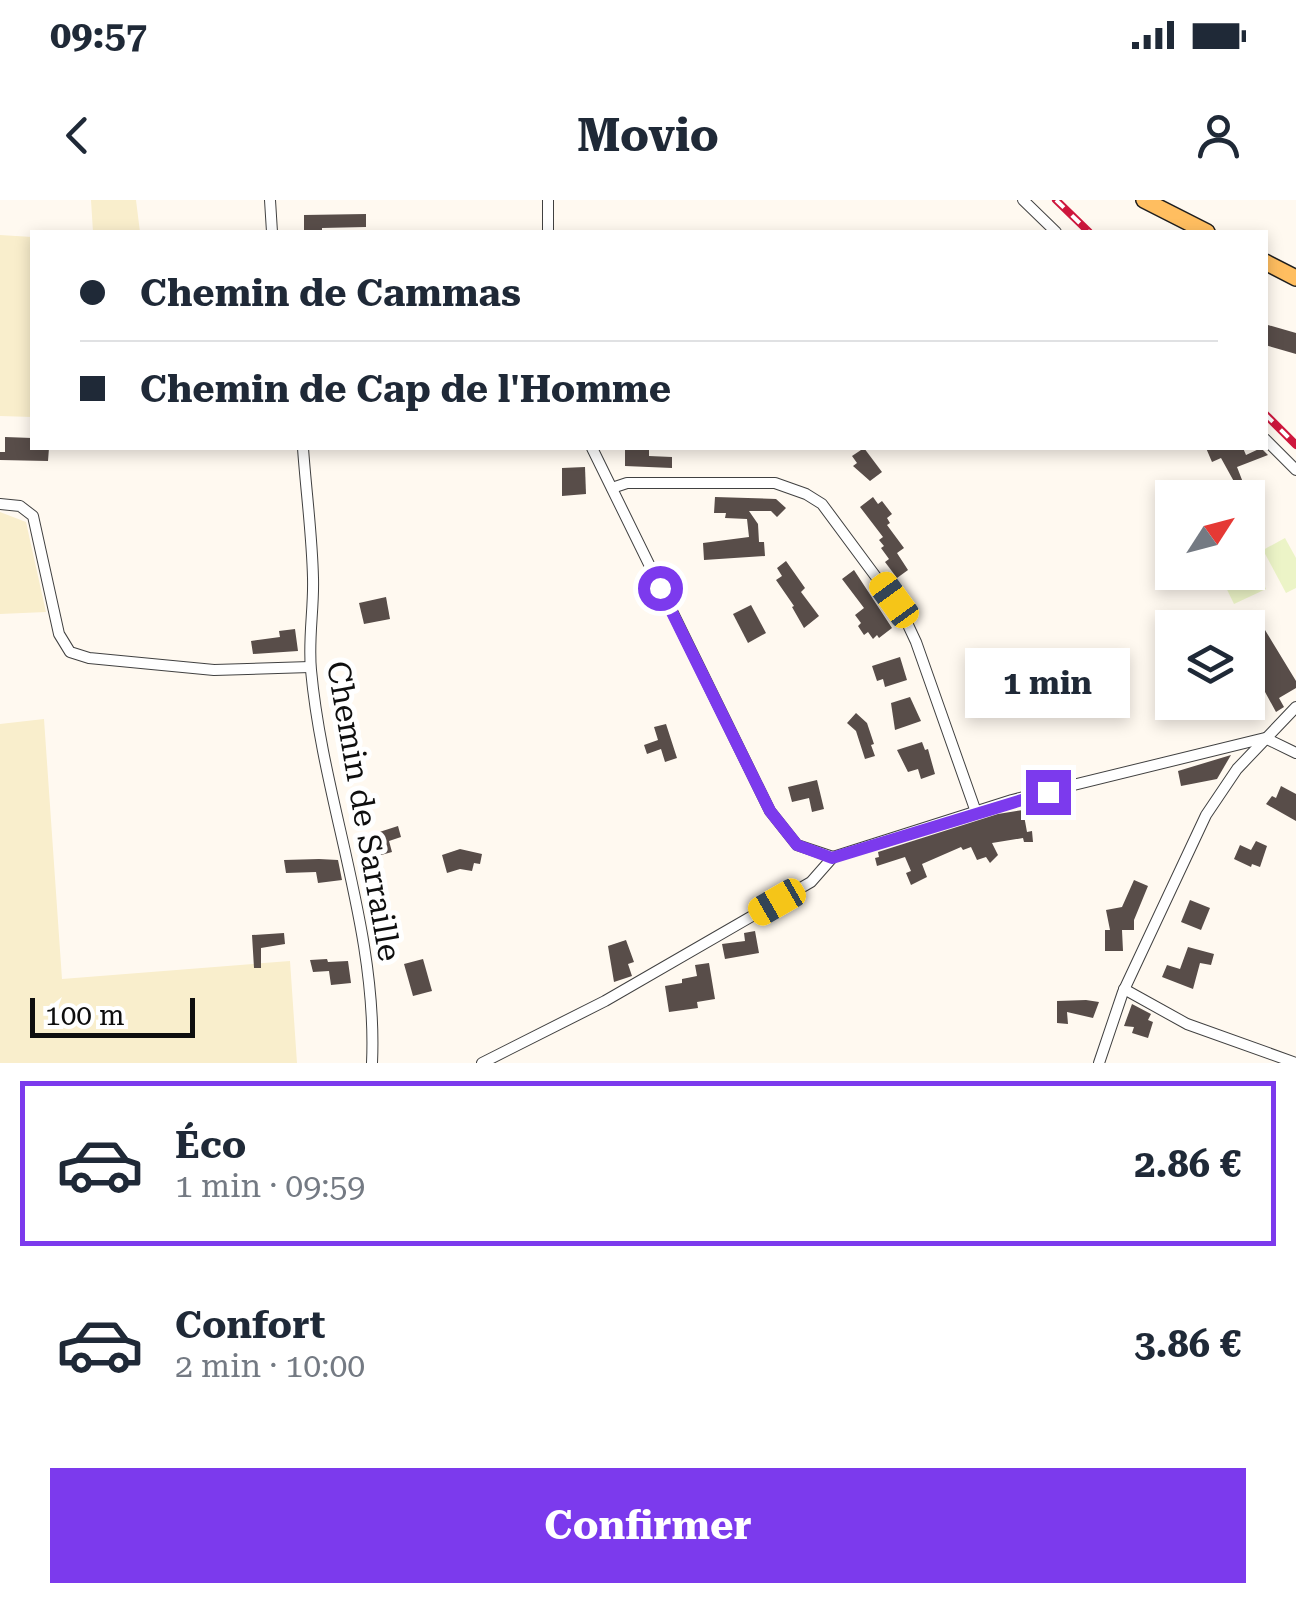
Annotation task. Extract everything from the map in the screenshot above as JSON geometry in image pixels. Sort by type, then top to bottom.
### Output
[{"type":"main road","points":[[1144,200],[1203,230]]},
{"type":"main road","points":[[1268,264],[1296,278]]},
{"type":"street","points":[[270,200],[272,230]]},
{"type":"street","points":[[548,200],[548,230]]},
{"type":"street","points":[[1023,200],[1054,230]]},
{"type":"street","points":[[1268,442],[1296,470]]},
{"type":"street","name":"Chemin de Sarraille","points":[[303,450],[313,579],[310,667],[326,768],[367,968],[374,1024],[372,1063]]},
{"type":"street","points":[[593,450],[770,811],[797,845],[832,858]]},
{"type":"street","points":[[612,488],[627,483],[775,483],[796,489],[822,504],[902,612],[976,812]]},
{"type":"street","points":[[0,504],[20,506],[33,516],[59,634],[70,652],[89,658],[214,670],[310,667]]},
{"type":"street","points":[[1099,1063],[1124,989],[1206,815],[1238,769],[1296,707]]},
{"type":"street","points":[[482,1063],[605,1001],[812,882],[832,858],[1012,800],[1264,738],[1296,753]]},
{"type":"street","points":[[1124,989],[1187,1024],[1296,1063]]},
{"type":"shaded area","points":[[91,200],[136,200],[140,230],[93,230]]},
{"type":"shaded area","points":[[0,235],[30,237],[30,417],[0,416]]},
{"type":"shaded area","points":[[0,512],[26,522],[46,612],[0,614]]},
{"type":"shaded area","points":[[44,719],[62,979],[290,961],[297,1063],[0,1063],[0,724]]},
{"type":"green space","points":[[1285,538],[1296,558],[1296,588],[1286,593],[1265,549]]},
{"type":"green space","points":[[1227,590],[1264,590],[1234,604]]},
{"type":"building","points":[[366,214],[366,227],[304,230],[304,215]]},
{"type":"building","points":[[1268,325],[1296,333],[1296,354],[1268,346]]},
{"type":"building","points":[[5,437],[30,438],[30,450],[49,450],[48,461],[0,460],[0,452],[5,452]]},
{"type":"building","points":[[625,450],[649,450],[649,456],[672,457],[672,468],[625,466]]},
{"type":"building","points":[[866,450],[882,472],[870,481],[853,466],[857,463],[852,456]]},
{"type":"building","points":[[1207,450],[1244,450],[1246,455],[1263,450],[1268,455],[1237,467],[1242,480],[1233,480],[1221,458],[1212,462]]},
{"type":"building","points":[[585,467],[586,494],[562,496],[562,468]]},
{"type":"building","points":[[715,497],[776,499],[786,508],[777,517],[771,511],[749,511],[758,524],[765,556],[704,560],[703,543],[749,537],[747,519],[714,513]]},
{"type":"building","points":[[873,497],[878,504],[882,501],[892,514],[887,525],[904,548],[897,553],[908,570],[897,578],[885,562],[889,559],[879,540],[883,537],[860,507]]},
{"type":"building","points":[[786,561],[805,588],[801,592],[819,616],[804,628],[776,580],[782,576],[777,568]]},
{"type":"building","points":[[854,570],[892,628],[879,638],[877,635],[873,639],[868,632],[864,635],[858,626],[861,623],[855,615],[864,608],[842,579]]},
{"type":"building","points":[[386,597],[390,619],[364,624],[359,603]]},
{"type":"building","points":[[751,605],[766,633],[748,643],[733,614]]},
{"type":"building","points":[[295,629],[298,651],[253,654],[251,641],[280,637],[279,631]]},
{"type":"building","points":[[1265,630],[1296,681],[1296,688],[1279,698],[1284,707],[1276,712],[1265,692]]},
{"type":"building","points":[[900,657],[907,680],[885,687],[883,679],[877,681],[872,666]]},
{"type":"building","points":[[910,697],[921,721],[895,730],[891,703]]},
{"type":"building","points":[[856,713],[867,723],[875,756],[865,759],[856,731],[847,723]]},
{"type":"building","points":[[666,724],[677,758],[665,762],[661,749],[647,754],[644,745],[658,740],[654,727]]},
{"type":"building","points":[[922,742],[935,774],[921,779],[918,769],[908,772],[897,750]]},
{"type":"building","points":[[1231,755],[1217,779],[1181,786],[1178,771]]},
{"type":"building","points":[[817,780],[824,809],[812,812],[809,798],[792,802],[788,787]]},
{"type":"building","points":[[1281,786],[1296,794],[1296,821],[1266,804],[1272,796],[1276,798]]},
{"type":"building","points":[[1023,810],[1033,842],[1024,842],[1023,838],[992,843],[998,855],[990,863],[986,857],[977,860],[971,847],[961,847],[922,864],[927,877],[911,885],[905,857],[877,866],[878,852],[998,814]]},
{"type":"building","points":[[398,826],[401,837],[389,841],[392,852],[374,857],[367,836]]},
{"type":"building","points":[[1256,841],[1267,846],[1260,867],[1234,859],[1240,845],[1251,850]]},
{"type":"building","points":[[460,849],[482,854],[480,864],[474,863],[472,871],[447,873],[442,855]]},
{"type":"building","points":[[284,860],[338,860],[342,880],[318,883],[316,872],[286,873]]},
{"type":"building","points":[[1134,880],[1148,886],[1134,920],[1134,930],[1122,930],[1123,951],[1105,951],[1105,930],[1110,930],[1106,910],[1122,907]]},
{"type":"building","points":[[1190,900],[1210,908],[1201,930],[1181,922]]},
{"type":"building","points":[[755,931],[759,953],[725,959],[722,944],[745,941],[744,933]]},
{"type":"building","points":[[284,933],[285,944],[261,948],[261,968],[254,968],[252,935]]},
{"type":"building","points":[[626,940],[634,962],[628,964],[632,976],[614,982],[608,946]]},
{"type":"building","points":[[1188,947],[1214,954],[1211,965],[1200,963],[1193,989],[1162,977],[1167,965],[1180,969]]},
{"type":"building","points":[[423,959],[432,991],[413,996],[404,964]]},
{"type":"building","points":[[310,960],[348,961],[351,983],[331,985],[329,971],[313,972]]},
{"type":"building","points":[[709,963],[715,999],[697,1002],[698,1008],[669,1012],[665,986],[697,976],[695,965]]},
{"type":"building","points":[[1057,1001],[1099,1002],[1093,1018],[1067,1012],[1068,1024],[1057,1023]]},
{"type":"building","points":[[1132,1004],[1151,1014],[1148,1038],[1132,1033],[1134,1027],[1124,1026]]},
{"type":"railway","points":[[1056,200],[1087,230]]},
{"type":"railway","points":[[1268,417],[1296,445]]},
{"type":"route","points":[[660,588],[741,757],[770,811],[797,845],[832,858],[1048,792]]}]
